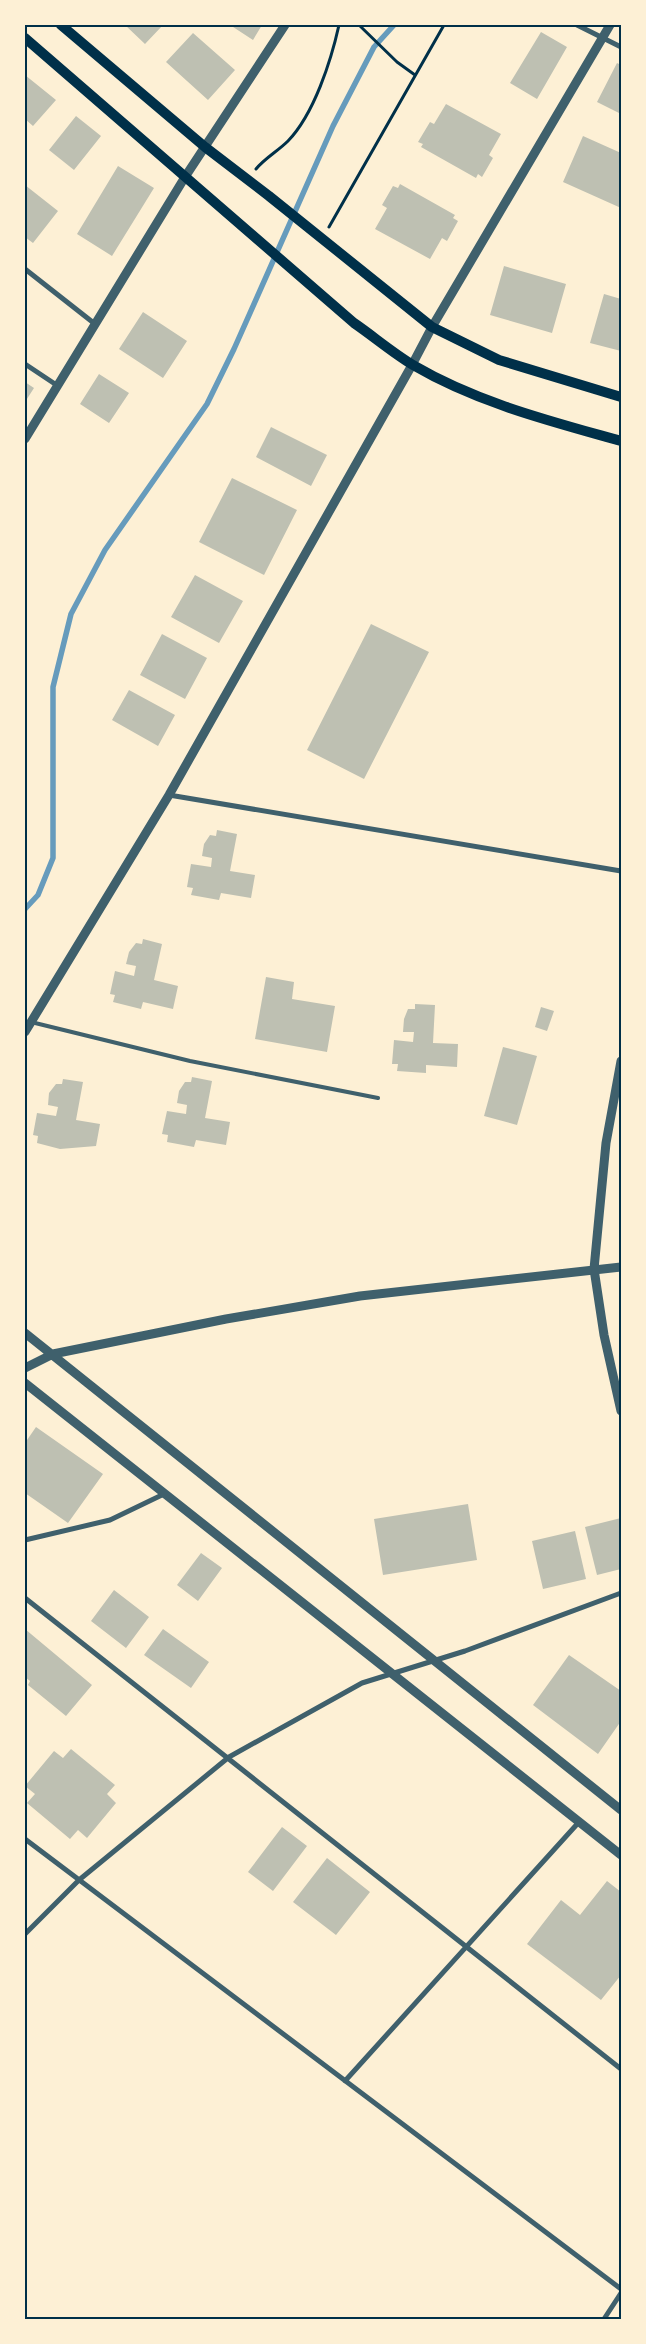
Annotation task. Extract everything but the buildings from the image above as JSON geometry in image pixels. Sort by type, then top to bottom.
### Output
[{"type":"main road","points":[[61,25],[205,147],[248,179],[432,327],[499,360],[621,397]]},
{"type":"main road","points":[[25,38],[297,274],[354,322],[412,364],[461,390],[514,411],[621,441]]},
{"type":"street","points":[[25,439],[185,177],[285,25]]},
{"type":"street","points":[[577,25],[621,47]]},
{"type":"street","points":[[25,1032],[169,795],[432,327],[610,25]]},
{"type":"street","points":[[25,269],[96,325]]},
{"type":"street","points":[[25,364],[58,386]]},
{"type":"street","points":[[169,795],[621,871]]},
{"type":"street","points":[[621,1061],[606,1143],[594,1269],[604,1335],[621,1411]]},
{"type":"street","points":[[25,1368],[53,1354],[226,1319],[360,1296],[621,1267]]},
{"type":"street","points":[[25,1333],[621,1810]]},
{"type":"street","points":[[25,1383],[621,1855]]},
{"type":"street","points":[[25,1540],[110,1520],[164,1494]]},
{"type":"street","points":[[25,1934],[79,1880],[229,1757],[362,1683],[465,1650],[621,1594]]},
{"type":"street","points":[[25,1598],[229,1757],[621,2069]]},
{"type":"street","points":[[344,2081],[468,1947],[579,1822]]},
{"type":"street","points":[[25,1839],[621,2290]]},
{"type":"street","points":[[604,2319],[621,2293]]},
{"type":"lane","points":[[31,1022],[190,1061],[378,1098]]},
{"type":"path","points":[[248,179],[261,162],[289,140],[308,110],[326,72],[339,25]]},
{"type":"path","points":[[358,25],[416,75]]},
{"type":"path","points":[[322,239],[444,25]]},
{"type":"waterway","points":[[25,909],[38,895],[53,858],[53,687],[71,614],[105,550],[207,404],[234,349],[333,126],[374,47],[394,25]]}]
